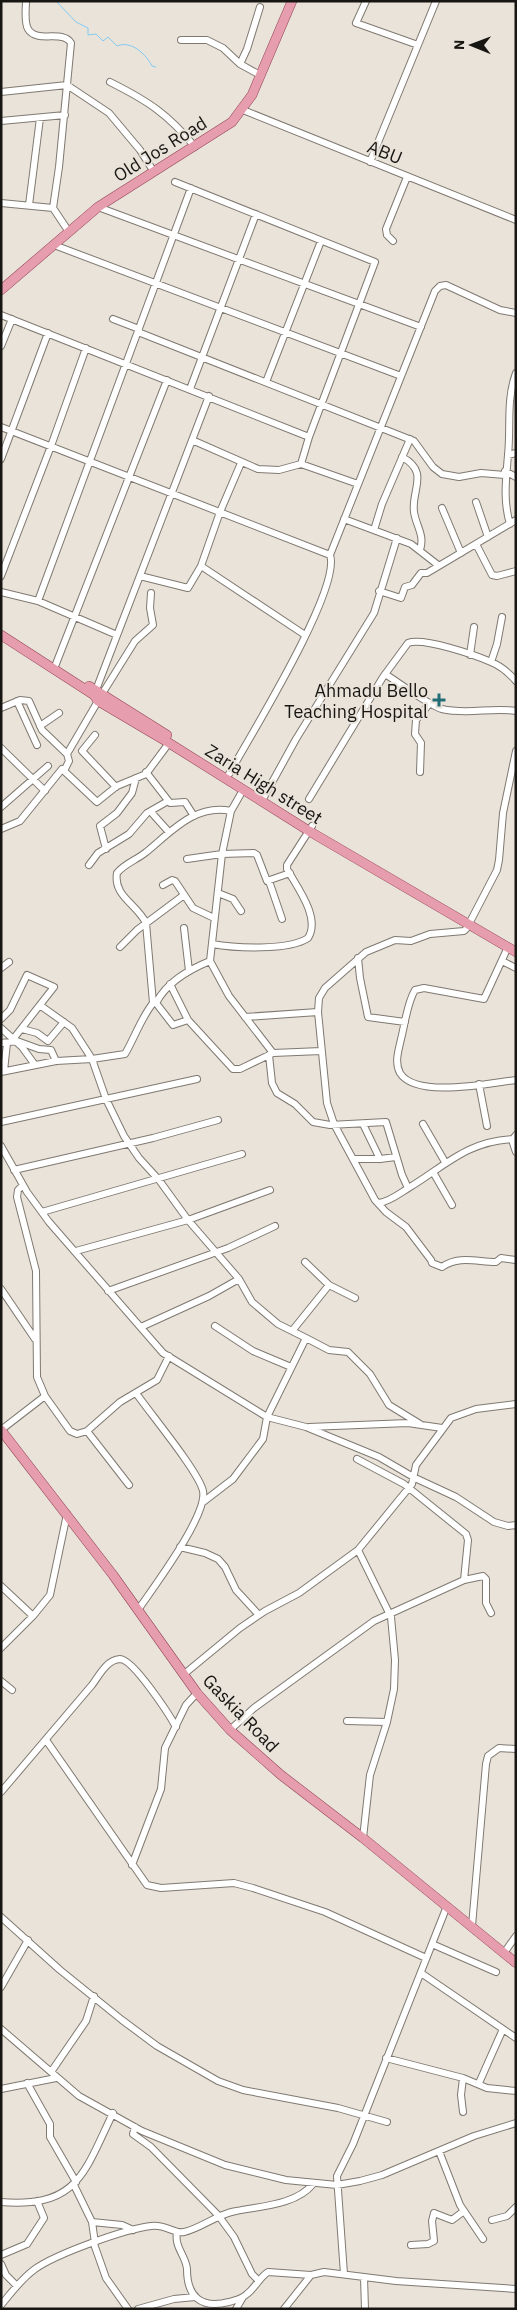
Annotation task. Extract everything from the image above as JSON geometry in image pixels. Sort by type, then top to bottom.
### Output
[{"type":"main road","name":"Old Jos Road","points":[[1,290],[98,207],[232,122],[243,110],[292,1]]},
{"type":"main road","name":"Zaria High street","points":[[1,629],[169,743],[243,790],[513,948]]},
{"type":"main road","name":"Zaria High street","points":[[1,635],[55,666]]},
{"type":"main road","name":"Zaria High street","points":[[99,695],[229,774],[311,829]]},
{"type":"main road","name":"Gaskia Road","points":[[1,1430],[67,1514],[197,1693],[230,1730],[280,1775],[363,1838],[516,1962]]},
{"type":"street","points":[[26,1],[27,24],[30,31],[37,36],[69,40],[65,116],[52,208],[69,232]]},
{"type":"street","points":[[366,1],[356,23],[418,45]]},
{"type":"street","points":[[370,162],[436,1]]},
{"type":"street","points":[[240,64],[247,49],[260,7]]},
{"type":"street","points":[[181,40],[207,40],[223,48],[240,64],[260,75]]},
{"type":"street","points":[[110,82],[163,113],[195,147]]},
{"type":"street","points":[[1,92],[67,85],[109,113],[140,150],[154,172]]},
{"type":"street","name":"ABU","points":[[243,110],[516,220]]},
{"type":"street","points":[[1,121],[65,116]]},
{"type":"street","points":[[29,205],[40,118]]},
{"type":"street","points":[[393,240],[387,235],[386,229],[407,177]]},
{"type":"street","points":[[175,182],[375,261],[309,437],[301,464]]},
{"type":"street","points":[[38,601],[191,188]]},
{"type":"street","points":[[1,203],[52,208]]},
{"type":"street","points":[[98,207],[421,327]]},
{"type":"street","points":[[190,388],[256,214]]},
{"type":"street","points":[[266,382],[321,241]]},
{"type":"street","points":[[54,245],[401,376]]},
{"type":"street","points":[[229,774],[305,635],[330,577],[332,564],[330,555],[435,292],[440,286],[446,285],[500,310],[516,313]]},
{"type":"street","points":[[1,315],[127,363],[309,437]]},
{"type":"street","points":[[1,346],[12,319]]},
{"type":"street","points":[[113,319],[201,358],[266,382],[380,429],[410,439],[417,443],[433,467],[442,474],[459,477],[481,473],[505,473],[516,477]]},
{"type":"street","points":[[1,459],[48,333]]},
{"type":"street","points":[[1,576],[86,348]]},
{"type":"street","points":[[379,591],[401,598],[405,587],[412,585],[421,572],[427,573],[513,522],[505,503],[505,473],[508,455],[509,404],[515,378]]},
{"type":"street","points":[[55,666],[167,380]]},
{"type":"street","points":[[99,695],[117,635],[209,396]]},
{"type":"street","points":[[1,427],[330,555]]},
{"type":"street","points":[[374,530],[410,439]]},
{"type":"street","points":[[192,440],[241,463],[265,470],[279,470],[301,464],[358,484]]},
{"type":"street","points":[[508,455],[516,453]]},
{"type":"street","points":[[402,457],[414,465],[418,480],[414,513],[422,539],[420,550]]},
{"type":"street","points":[[140,576],[188,588],[201,566],[220,512],[241,463]]},
{"type":"street","points":[[476,502],[488,537]]},
{"type":"street","points":[[442,508],[461,553]]},
{"type":"street","points":[[344,519],[397,538],[420,550],[438,565]]},
{"type":"street","points":[[264,797],[301,731],[374,613],[379,591],[397,538]]},
{"type":"street","points":[[476,544],[492,575],[497,576],[516,571]]},
{"type":"street","points":[[201,566],[305,635]]},
{"type":"street","points":[[1,592],[38,601],[117,635]]},
{"type":"street","points":[[67,754],[99,695],[135,642],[153,625],[150,608],[151,592]]},
{"type":"street","points":[[491,662],[498,644],[502,617]]},
{"type":"street","points":[[470,655],[474,627]]},
{"type":"street","points":[[310,799],[373,698],[385,674],[406,644],[411,641],[428,643],[491,662],[504,669],[516,681]]},
{"type":"street","points":[[385,674],[437,707],[457,711],[487,712],[503,709],[516,711]]},
{"type":"street","points":[[1,708],[17,701],[25,699],[28,701],[46,735],[67,754],[69,761],[65,769],[62,769],[20,821],[1,829]]},
{"type":"street","points":[[17,701],[37,745]]},
{"type":"street","points":[[420,772],[421,743],[415,734],[416,720],[430,703]]},
{"type":"street","points":[[40,726],[59,713]]},
{"type":"street","points":[[95,734],[82,751],[116,787]]},
{"type":"street","points":[[62,769],[97,802],[116,787],[140,778],[169,743]]},
{"type":"street","points":[[1,748],[45,791]]},
{"type":"street","points":[[516,751],[513,777],[503,813],[498,865],[464,931],[430,934],[411,941],[395,940],[366,952],[325,988],[319,998],[318,1012],[328,1109],[334,1124],[375,1200],[386,1212],[406,1227],[432,1262],[442,1267],[450,1261],[496,1262],[501,1258],[516,1260]]},
{"type":"street","points":[[1,807],[48,766]]},
{"type":"street","points":[[146,772],[168,801],[173,805],[185,802],[194,816]]},
{"type":"street","points":[[106,849],[100,826],[117,813],[132,793],[136,778]]},
{"type":"street","points":[[243,790],[231,810],[222,854],[210,961],[222,985],[271,1054],[272,1083],[277,1092],[298,1107],[314,1122],[334,1124],[386,1122],[408,1188]]},
{"type":"street","points":[[89,865],[98,853],[123,840],[151,812],[168,801]]},
{"type":"street","points":[[188,1020],[173,1025],[154,1003],[146,923],[136,908],[119,892],[117,873],[145,853],[168,831],[194,816],[221,808],[231,810]]},
{"type":"street","points":[[151,812],[168,831]]},
{"type":"street","points":[[212,944],[274,947],[297,943],[308,938],[312,929],[309,910],[290,873],[288,861],[311,829]]},
{"type":"street","points":[[187,859],[222,854],[254,853],[257,855],[265,879],[269,881],[282,919]]},
{"type":"street","points":[[269,881],[290,873]]},
{"type":"street","points":[[163,885],[172,880],[175,881],[187,902],[198,912],[214,918]]},
{"type":"street","points":[[218,893],[233,899],[241,911]]},
{"type":"street","points":[[120,948],[146,923],[184,895]]},
{"type":"street","points":[[184,928],[189,971]]},
{"type":"street","points":[[513,948],[502,961],[484,999],[419,988],[413,994],[397,1061],[400,1073],[405,1078],[428,1087],[516,1080]]},
{"type":"street","points":[[358,958],[368,1017],[405,1022]]},
{"type":"street","points":[[56,1061],[51,1050],[39,1049],[16,1040],[4,1043],[2,1071],[56,1061],[92,1059],[125,1054],[134,1031],[161,992],[189,971],[210,961]]},
{"type":"street","points":[[502,961],[516,968]]},
{"type":"street","points":[[1,968],[9,962]]},
{"type":"street","points":[[1,1019],[10,1010],[27,975],[54,988],[22,1029],[16,1040]]},
{"type":"street","points":[[170,984],[188,1020],[233,1069],[240,1069],[271,1054],[321,1051]]},
{"type":"street","points":[[41,1006],[72,1028],[92,1059],[106,1099],[129,1143],[188,1220],[240,1279],[252,1302],[262,1312],[292,1331],[329,1350],[348,1352],[370,1374],[389,1405],[420,1424]]},
{"type":"street","points":[[245,1017],[318,1012]]},
{"type":"street","points":[[22,1029],[37,1033],[48,1041],[64,1022]]},
{"type":"street","points":[[1,1028],[16,1040],[35,1065]]},
{"type":"street","points":[[1,1122],[197,1079]]},
{"type":"street","points":[[479,1084],[486,1126]]},
{"type":"street","points":[[14,1170],[218,1120]]},
{"type":"street","points":[[364,1124],[380,1159]]},
{"type":"street","points":[[423,1124],[445,1162]]},
{"type":"street","points":[[379,1203],[408,1188],[445,1162],[484,1143],[514,1137],[516,1152]]},
{"type":"street","points":[[1,1146],[23,1185],[42,1212],[108,1291],[169,1356],[267,1417],[306,1428],[379,1457],[415,1478],[456,1498],[501,1525],[516,1525]]},
{"type":"street","points":[[42,1212],[159,1180],[242,1154]]},
{"type":"street","points":[[353,1159],[380,1159],[396,1156]]},
{"type":"street","points":[[433,1172],[452,1205]]},
{"type":"street","points":[[23,1185],[18,1190],[17,1197],[33,1252],[37,1282],[35,1368],[45,1396],[70,1431],[77,1434],[87,1431],[120,1402],[136,1393],[143,1386],[157,1380],[169,1356]]},
{"type":"street","points":[[76,1251],[188,1220],[270,1190]]},
{"type":"street","points":[[108,1291],[215,1252],[275,1226]]},
{"type":"street","points":[[305,1262],[329,1284],[355,1298]]},
{"type":"street","points":[[141,1327],[209,1296],[240,1279]]},
{"type":"street","points":[[292,1331],[329,1284]]},
{"type":"street","points":[[1,1289],[35,1339]]},
{"type":"street","points":[[215,1326],[253,1351],[291,1367]]},
{"type":"street","points":[[138,1610],[180,1547],[203,1502],[233,1479],[265,1436],[267,1417],[306,1338]]},
{"type":"street","points":[[136,1393],[201,1486],[203,1502]]},
{"type":"street","points":[[1,1430],[45,1396]]},
{"type":"street","points":[[183,1674],[259,1615],[299,1593],[358,1550],[409,1488],[415,1478],[416,1465],[442,1428],[452,1418],[476,1409],[516,1404]]},
{"type":"street","points":[[306,1428],[420,1424],[442,1428]]},
{"type":"street","points":[[87,1431],[130,1485]]},
{"type":"street","points":[[357,1459],[373,1465],[409,1488],[468,1536],[464,1580]]},
{"type":"street","points":[[1,1648],[34,1616],[50,1595],[67,1514]]},
{"type":"street","points":[[180,1547],[205,1553],[218,1560],[225,1567],[236,1590],[259,1615]]},
{"type":"street","points":[[358,1550],[389,1613],[395,1634],[396,1665],[394,1689],[387,1722],[370,1775],[363,1838]]},
{"type":"street","points":[[230,1730],[254,1708],[343,1642],[389,1613],[464,1580],[479,1576],[486,1579],[486,1603],[491,1613]]},
{"type":"street","points":[[1,1586],[34,1616]]},
{"type":"street","points":[[1,1792],[106,1667],[120,1659],[133,1667],[176,1727]]},
{"type":"street","points":[[1,1681],[12,1690]]},
{"type":"street","points":[[132,1865],[161,1788],[165,1748],[186,1705],[197,1693]]},
{"type":"street","points":[[347,1720],[387,1722]]},
{"type":"street","points":[[46,1740],[147,1885],[152,1887],[234,1883],[325,1912],[426,1958]]},
{"type":"street","points":[[472,1926],[486,1764],[488,1756],[499,1748],[516,1749]]},
{"type":"street","points":[[344,2274],[337,2185],[339,2170],[354,2144],[363,2115],[447,1906]]},
{"type":"street","points":[[1,1917],[94,1996],[157,2046],[224,2084],[387,2122]]},
{"type":"street","points":[[504,1953],[516,1936]]},
{"type":"street","points":[[1,1987],[28,1940]]},
{"type":"street","points":[[432,1944],[496,1972]]},
{"type":"street","points":[[421,1973],[516,2038]]},
{"type":"street","points":[[51,2072],[86,2021],[94,1996]]},
{"type":"street","points":[[1,2029],[78,2096],[154,2137],[225,2165],[267,2176],[313,2184],[337,2185],[376,2176],[516,2123]]},
{"type":"street","points":[[479,2083],[503,2029]]},
{"type":"street","points":[[386,2058],[463,2078],[479,2083],[487,2088],[516,2091]]},
{"type":"street","points":[[1,2089],[56,2078]]},
{"type":"street","points":[[463,2078],[461,2095],[463,2112]]},
{"type":"street","points":[[27,2083],[50,2124],[50,2137],[75,2183],[92,2222],[94,2243],[106,2278],[128,2309]]},
{"type":"street","points":[[1,2202],[49,2200],[67,2192],[92,2157],[112,2113]]},
{"type":"street","points":[[135,2126],[134,2134],[151,2147],[218,2215],[234,2237],[252,2274],[259,2281]]},
{"type":"street","points":[[439,2151],[464,2212],[483,2239]]},
{"type":"street","points":[[1,2305],[17,2286],[46,2261],[133,2230],[160,2225],[177,2232],[196,2228],[218,2215],[284,2202],[306,2192],[313,2184]]},
{"type":"street","points":[[1,2255],[22,2247],[33,2235],[44,2218],[37,2200]]},
{"type":"street","points":[[492,2220],[507,2216],[516,2207]]},
{"type":"street","points":[[411,2246],[428,2244],[434,2241],[432,2221],[434,2213],[452,2220],[464,2212]]},
{"type":"street","points":[[92,2222],[122,2224],[133,2230]]},
{"type":"street","points":[[177,2232],[177,2246],[187,2267],[187,2281],[195,2297],[209,2307],[243,2297]]},
{"type":"street","points":[[1,2264],[6,2275],[17,2286]]},
{"type":"street","points":[[236,2309],[243,2297],[270,2272],[311,2275],[324,2272],[516,2289]]},
{"type":"street","points":[[284,2309],[311,2275]]},
{"type":"street","points":[[364,2277],[365,2309]]},
{"type":"street","points":[[138,2309],[195,2297]]},
{"type":"waterway","points":[[56,1],[76,22],[88,28],[88,35],[96,34],[103,41],[108,37],[117,46],[128,45],[138,49],[152,66],[156,67]]},
{"type":"place","name":"Ahmadu Bello Teaching Hospital","points":[[439,700]]}]
